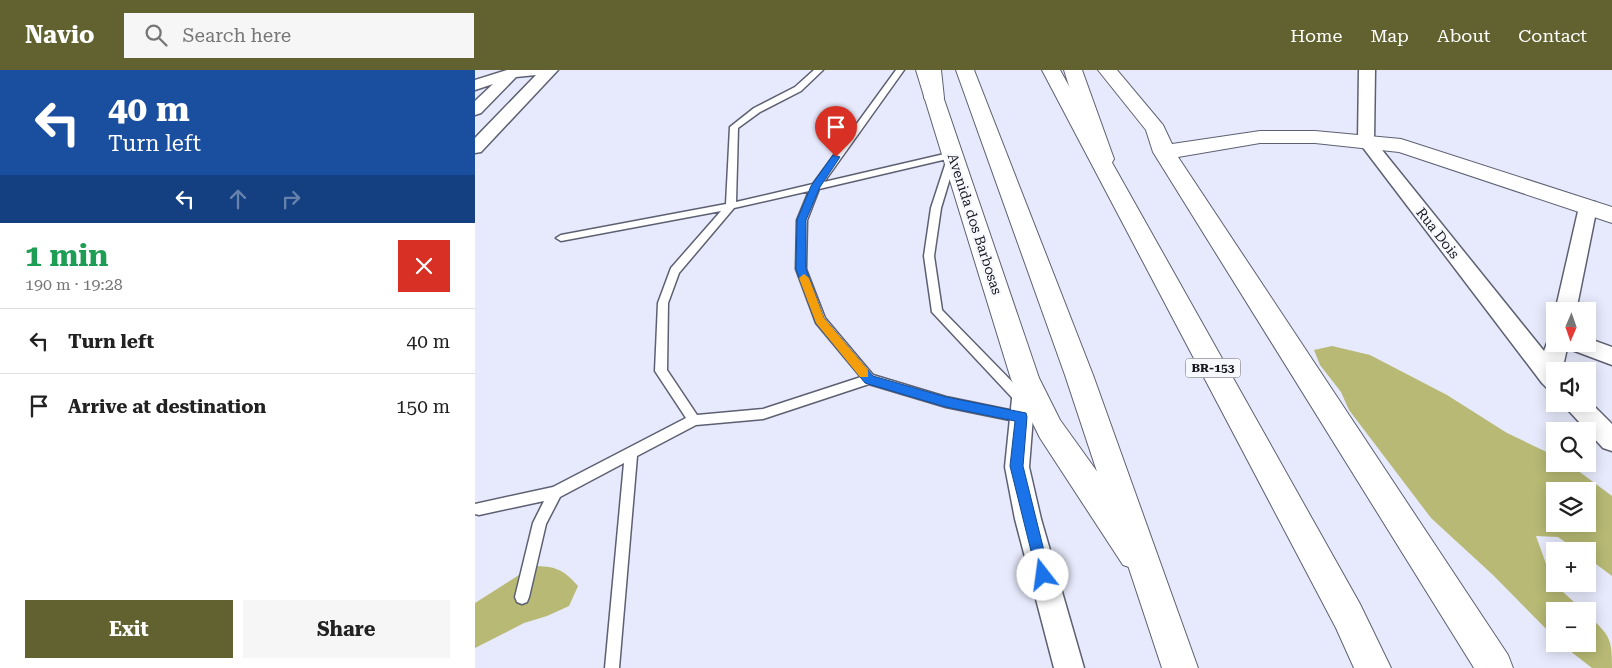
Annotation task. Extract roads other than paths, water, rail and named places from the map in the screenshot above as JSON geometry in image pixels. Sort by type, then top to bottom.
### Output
[{"type":"main road","name":"Avenida dos Barbosas","points":[[925,70],[953,155],[1023,399],[1051,429],[1146,570]]},
{"type":"main road","points":[[931,70],[934,98]]},
{"type":"main road","points":[[965,70],[1079,376],[1180,668]]},
{"type":"main road","name":"BR-153","points":[[1051,70],[1348,616],[1373,668]]},
{"type":"main road","points":[[1073,70],[1106,170]]},
{"type":"main road","points":[[1107,70],[1155,129],[1164,152],[1495,668]]},
{"type":"main road","points":[[1164,152],[1260,137],[1366,141],[1401,146],[1612,215]]},
{"type":"street","points":[[475,85],[511,71],[544,70]]},
{"type":"street","points":[[475,148],[550,70]]},
{"type":"street","points":[[1366,141],[1367,70]]},
{"type":"street","points":[[475,110],[511,71]]},
{"type":"street","name":"Rua Dois","points":[[1366,141],[1546,371]]},
{"type":"street","points":[[1567,302],[1588,207]]},
{"type":"street","points":[[1596,350],[1612,356]]},
{"type":"street","points":[[1023,399],[1017,466],[1028,519],[1069,668]]},
{"type":"street","points":[[1585,412],[1612,440]]},
{"type":"lane","points":[[694,420],[661,371],[663,303],[675,271],[731,206],[734,127],[757,110],[798,89],[819,70]]},
{"type":"lane","points":[[869,380],[820,320],[801,269],[802,220],[815,186],[900,70]]},
{"type":"lane","points":[[561,238],[731,206],[953,155]]},
{"type":"lane","points":[[953,155],[936,208],[929,256],[937,312],[1023,399]]},
{"type":"lane","points":[[479,509],[555,494],[694,420],[763,414],[869,380],[946,402],[1023,399]]},
{"type":"lane","points":[[612,668],[631,453]]},
{"type":"lane","points":[[522,597],[540,523],[555,494]]}]
